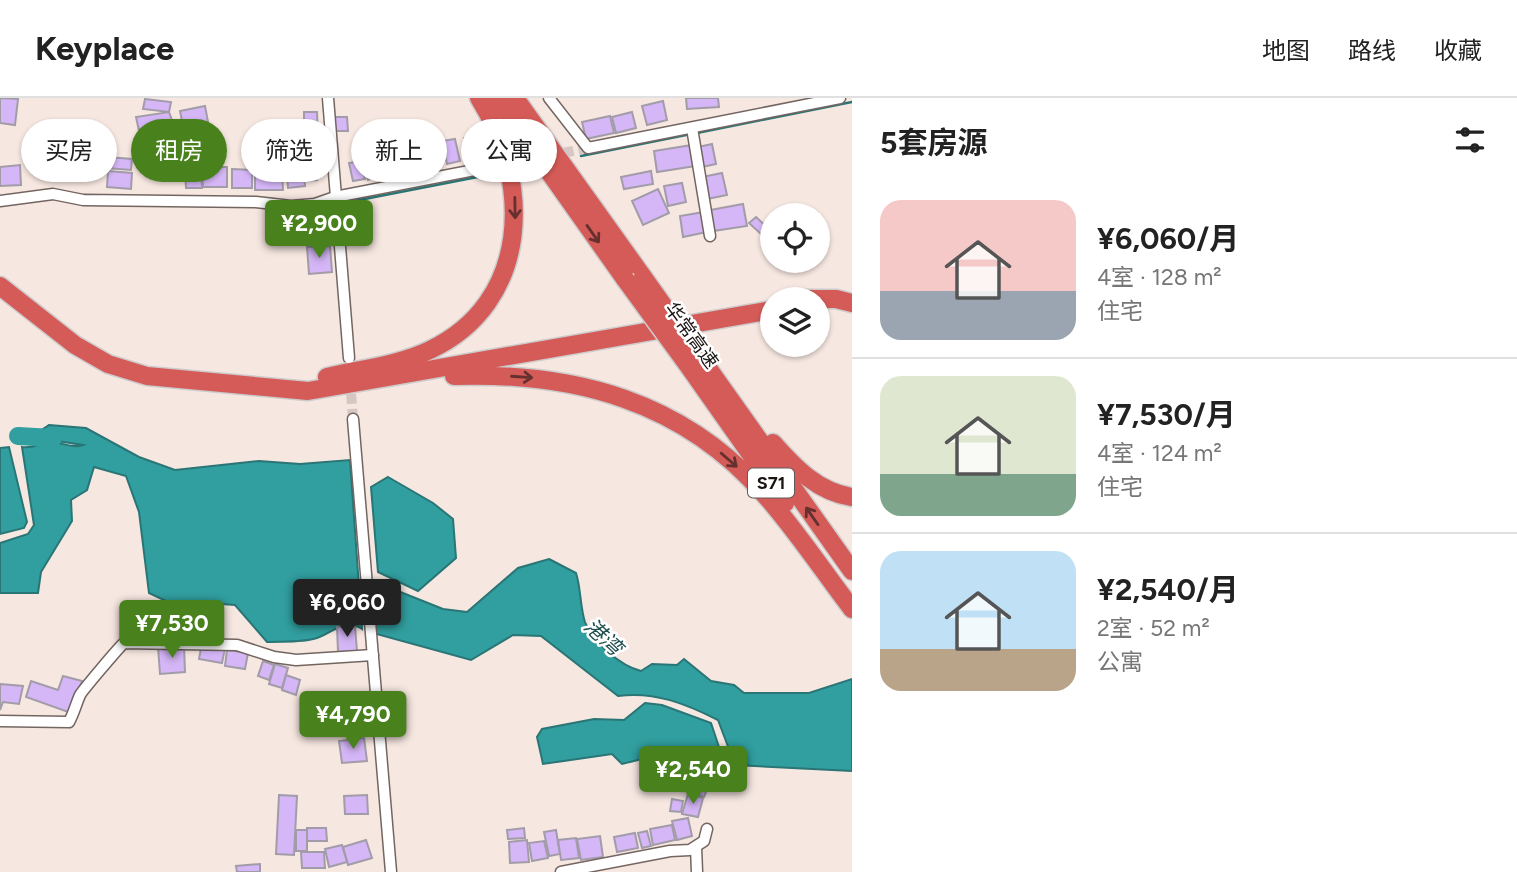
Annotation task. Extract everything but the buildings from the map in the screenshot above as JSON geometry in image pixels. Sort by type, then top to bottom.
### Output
[{"type":"highway","points":[[308,386],[431,350],[472,319],[500,279],[515,232],[514,184],[499,136],[479,98]]},
{"type":"highway","name":"华常高速","points":[[497,98],[640,277],[852,571]]},
{"type":"highway","points":[[515,98],[703,365],[792,464],[823,488],[852,497]]},
{"type":"highway","points":[[0,278],[26,301],[79,338],[112,356],[148,368],[308,386],[760,312]]},
{"type":"highway","points":[[0,286],[75,345],[108,364],[147,376],[308,386],[445,376],[523,376],[564,381],[637,402],[696,434],[745,473],[765,495],[852,609]]},
{"type":"highway","points":[[830,299],[852,303]]},
{"type":"highway","points":[[308,386],[760,304]]},
{"type":"highway","points":[[830,308],[852,311]]},
{"type":"highway","name":"华常高速","points":[[703,365],[852,598]]},
{"type":"street","points":[[328,98],[348,358]]},
{"type":"street","points":[[549,98],[588,148],[824,99],[840,98]]},
{"type":"street","points":[[692,128],[710,236]]},
{"type":"street","points":[[0,201],[53,194],[83,200],[256,202],[291,206],[316,204],[335,197],[461,172]]},
{"type":"street","points":[[353,419],[391,872]]},
{"type":"street","points":[[0,721],[69,722],[81,692],[101,673],[116,648],[124,643],[237,645],[274,657],[296,660],[373,655]]},
{"type":"street","points":[[561,872],[696,847],[704,841],[707,829]]},
{"type":"street","points":[[696,847],[697,872]]},
{"type":"water","points":[[49,425],[86,428],[139,457],[175,470],[259,461],[300,464],[350,460],[362,629],[350,625],[311,640],[267,642],[235,605],[207,603],[185,610],[149,593],[139,512],[126,476],[94,467],[87,490],[71,500],[72,521],[41,572],[38,593],[0,593],[0,543],[28,534],[34,525],[22,447],[50,442],[83,445],[31,437]]},
{"type":"water","points":[[9,447],[27,522],[24,528],[0,534],[0,448]]},
{"type":"water","points":[[388,477],[433,503],[453,519],[456,558],[418,591],[378,572],[371,487]]},
{"type":"water","points":[[549,559],[576,573],[583,616],[589,630],[608,652],[633,668],[641,671],[652,664],[677,665],[684,659],[711,681],[734,685],[744,693],[809,693],[852,679],[852,771],[735,765],[718,720],[670,700],[645,695],[618,696],[541,636],[513,635],[471,660],[373,633],[368,579],[443,609],[467,612],[518,568]]},
{"type":"water","points":[[645,703],[662,705],[711,723],[723,759],[719,785],[693,757],[670,752],[622,764],[612,754],[543,764],[537,737],[542,729],[594,719],[624,720]]},
{"type":"waterway","points":[[697,133],[852,102]]},
{"type":"waterway","points":[[581,156],[691,134]]},
{"type":"waterway","points":[[344,203],[461,180]]},
{"type":"waterway","points":[[18,436],[53,438]]},
{"type":"tunnel","points":[[557,154],[588,148]]},
{"type":"tunnel","points":[[350,379],[353,419]]},
{"type":"water label","name":"港湾","points":[[603,637]]}]
